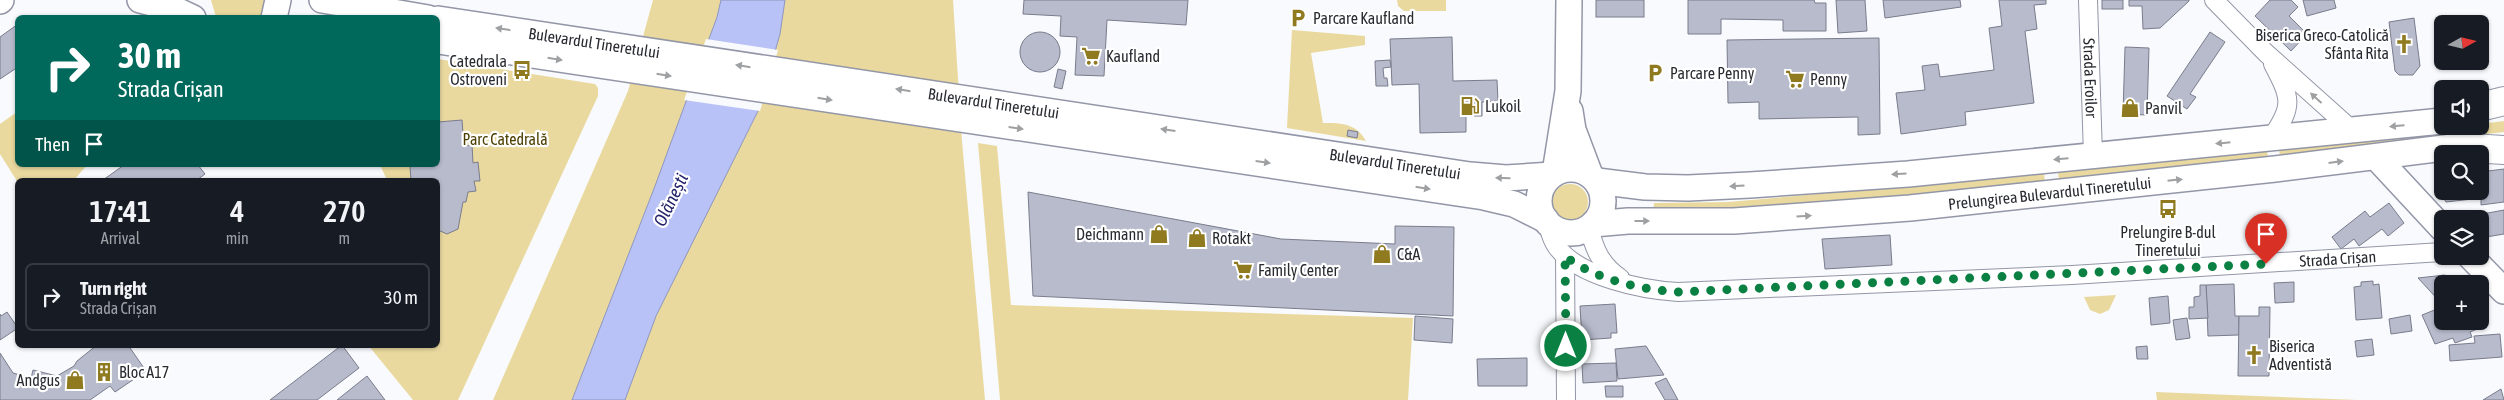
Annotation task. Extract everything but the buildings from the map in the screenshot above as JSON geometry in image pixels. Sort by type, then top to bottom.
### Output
[{"type":"main road","points":[[140,0],[174,9],[187,15]]},
{"type":"main road","points":[[203,0],[206,15]]},
{"type":"main road","points":[[275,15],[278,0]]},
{"type":"main road","points":[[322,0],[410,15]]},
{"type":"main road","points":[[1569,0],[1568,91],[1573,130],[1593,178],[1602,192],[1603,203],[1600,214],[1591,225]]},
{"type":"main road","name":"Bulevardul Tineretului","points":[[440,19],[618,57],[968,111],[1266,163],[1484,197],[1514,204],[1547,221],[1553,227],[1567,232],[1575,232],[1591,225]]},
{"type":"main road","name":"Bulevardul Tineretului","points":[[440,41],[618,57]]},
{"type":"main road","points":[[1547,221],[1542,213],[1540,196],[1542,188],[1553,174],[1568,91]]},
{"type":"main road","points":[[2489,105],[2504,101]]},
{"type":"main road","name":"Bulevardul Tineretului","points":[[968,111],[1470,175],[1506,178],[1553,174],[1573,169],[1593,178]]},
{"type":"main road","points":[[2489,116],[2504,114]]},
{"type":"main road","name":"Prelungirea Bulevardul Tineretului","points":[[1593,178],[1645,187],[1713,187],[1908,174],[2434,122]]},
{"type":"main road","name":"Prelungirea Bulevardul Tineretului","points":[[2469,145],[2504,141]]},
{"type":"main road","name":"Prelungirea Bulevardul Tineretului","points":[[1591,225],[1628,221],[1734,221],[1910,208],[2434,149]]},
{"type":"main road","points":[[2489,150],[2504,150]]},
{"type":"main road","points":[[2403,186],[2405,173],[2410,164],[2434,152]]},
{"type":"main road","points":[[2376,157],[2434,219]]},
{"type":"main road","points":[[2479,265],[2504,291]]},
{"type":"street","name":"Strada Eroilor","points":[[2088,0],[2093,156]]},
{"type":"street","points":[[2214,0],[2266,53],[2352,130]]},
{"type":"street","points":[[2266,53],[2283,84],[2288,100],[2284,119],[2271,138]]},
{"type":"street","name":"Strada Crișan","points":[[1547,221],[1552,240],[1565,256],[1581,267],[1602,276],[1661,291],[1678,292],[2072,275],[2434,252]]},
{"type":"street","name":"Strada Crișan","points":[[1591,225],[1595,250],[1605,265],[1623,279],[1634,284]]},
{"type":"street","points":[[1565,256],[1566,400]]},
{"type":"green space","points":[[211,0],[269,0],[264,15],[215,15]]},
{"type":"green space","points":[[653,0],[721,0],[717,17],[655,186],[572,400],[493,400],[628,91]]},
{"type":"green space","points":[[785,0],[953,0],[962,141],[985,400],[625,400],[656,316],[758,111],[780,34]]},
{"type":"green space","points":[[1397,0],[1446,0],[1446,11],[1404,11],[1398,6]]},
{"type":"green space","points":[[1292,30],[1365,36],[1365,45],[1311,53],[1323,123],[1342,124],[1353,127],[1366,141],[1287,128]]},
{"type":"green space","name":"Parc Catedrală","points":[[440,59],[595,84],[598,88],[598,96],[458,400],[413,400],[370,348],[440,348],[440,178],[386,178],[381,167],[440,167]]},
{"type":"green space","points":[[15,113],[15,167],[85,167],[76,178],[15,178],[0,154],[0,124]]},
{"type":"green space","points":[[2504,121],[2504,132],[2489,134],[2489,123]]},
{"type":"green space","points":[[2434,129],[2434,135],[2478,135],[2280,158],[2279,149]]},
{"type":"green space","points":[[978,143],[997,146],[1011,305],[1413,318],[1408,400],[1000,400]]},
{"type":"green space","points":[[2267,150],[2268,159],[2059,181],[2058,172]]},
{"type":"green space","points":[[2044,174],[2045,183],[1729,213],[1653,212],[1654,203],[1728,202]]},
{"type":"green space","points":[[1570,184],[1577,185],[1583,189],[1587,195],[1587,209],[1583,215],[1577,219],[1570,220],[1563,219],[1557,215],[1553,209],[1552,202],[1553,195],[1557,189],[1563,185]]},
{"type":"green space","points":[[2116,295],[2109,310],[2100,314],[2090,310],[2084,297]]},
{"type":"green space","points":[[2156,392],[2358,400],[2157,400]]},
{"type":"water","name":"Olănești","points":[[721,0],[785,0],[780,34],[758,111],[656,316],[625,400],[572,400],[655,186],[717,17]]},
{"type":"pier","points":[[706,39],[778,50],[760,111],[684,100]]},
{"type":"place","name":"Parcare Kaufland","points":[[1298,18]]},
{"type":"place","name":"Biserica Greco-Catolică Sfânta Rita","points":[[2404,44]]},
{"type":"place","name":"Kaufland","points":[[1091,56]]},
{"type":"place","name":"Catedrala Ostroveni","points":[[522,70]]},
{"type":"place","name":"Parcare Penny","points":[[1655,73]]},
{"type":"place","name":"Penny","points":[[1795,79]]},
{"type":"place","name":"Lukoil","points":[[1470,106]]},
{"type":"place","name":"Panvil","points":[[2130,108]]},
{"type":"place","name":"Prelungire B-dul Tineretului","points":[[2168,209]]},
{"type":"place","name":"Deichmann","points":[[1159,234]]},
{"type":"place","name":"Rotakt","points":[[1197,238]]},
{"type":"place","name":"C&A","points":[[1382,254]]},
{"type":"place","name":"Family Center","points":[[1243,270]]},
{"type":"place","name":"Biserica Adventistă","points":[[2254,355]]},
{"type":"place","name":"Bloc A17","points":[[104,372]]},
{"type":"place","name":"Andgus","points":[[75,380]]},
{"type":"route","points":[[1566,346],[1565,256],[1581,267],[1602,276],[1661,291],[1678,292],[2113,273],[2266,264]]}]
